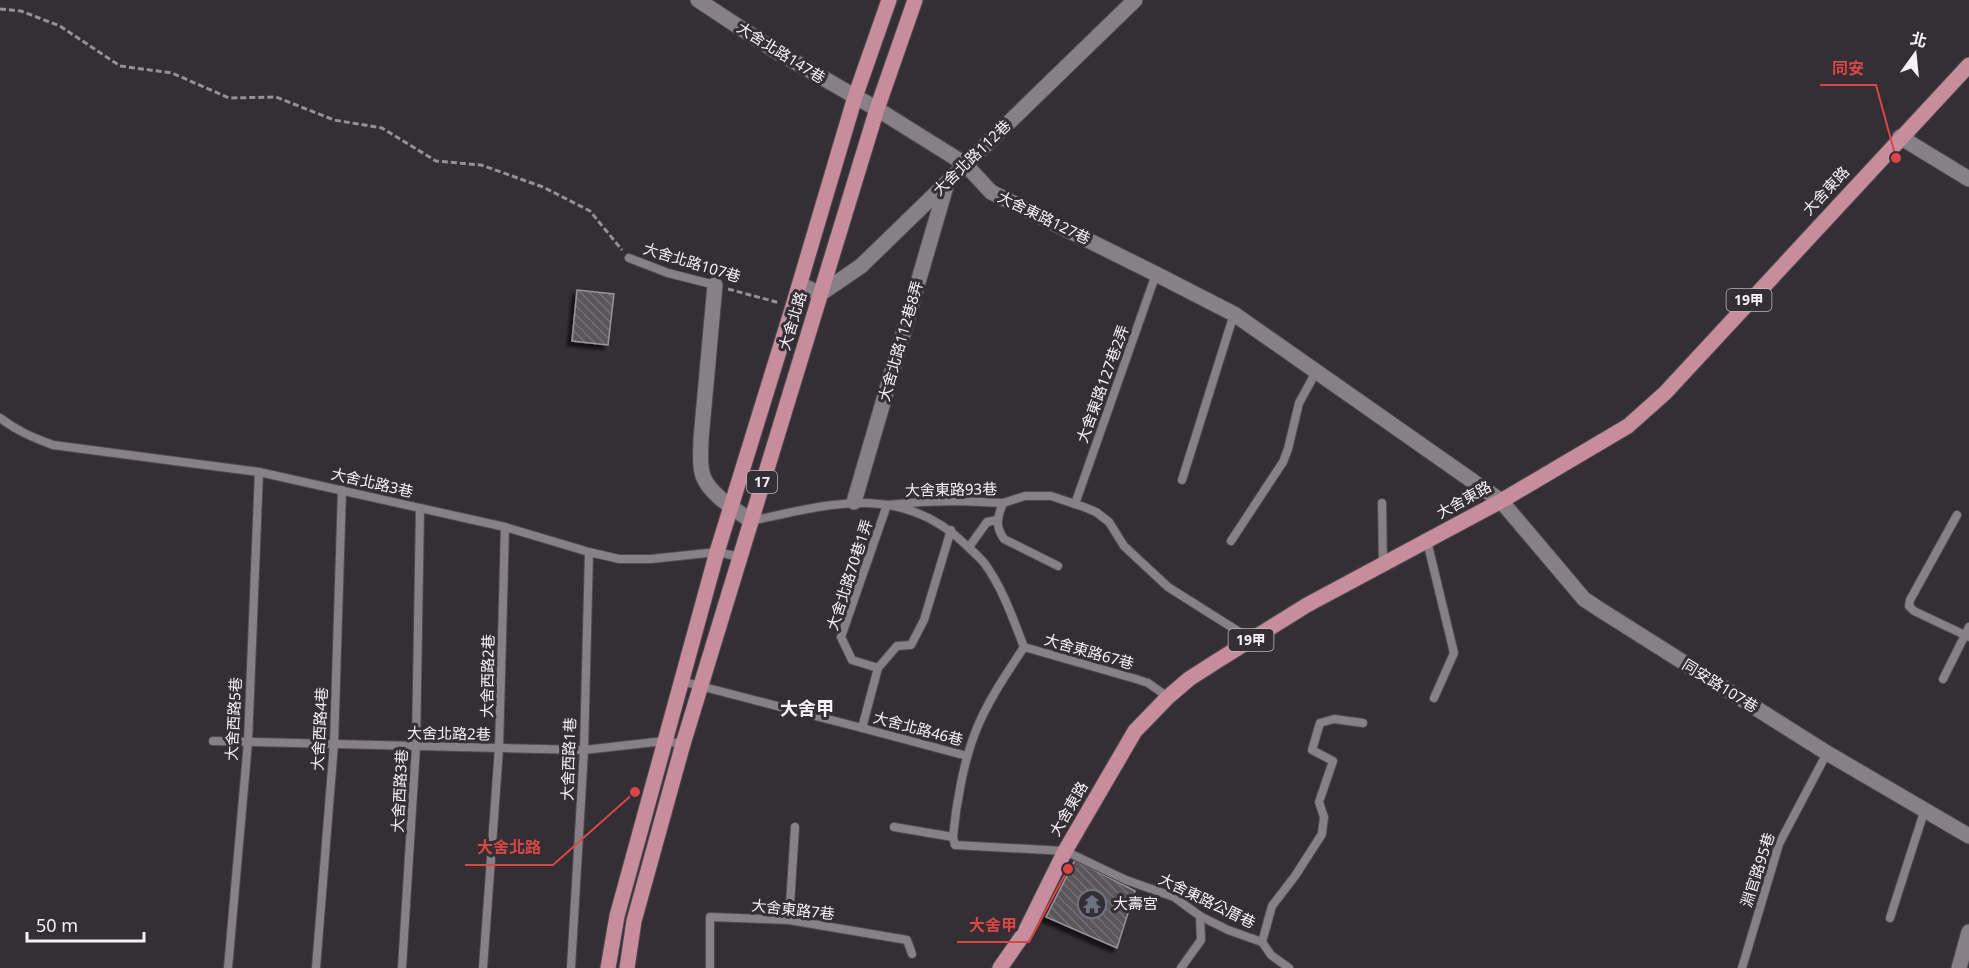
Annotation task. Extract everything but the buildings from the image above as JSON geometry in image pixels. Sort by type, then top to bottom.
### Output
[{"type":"main road","name":"大舍北路","points":[[627,968],[634,921],[682,744],[820,294],[889,0]]},
{"type":"main road","name":"大舍北路","points":[[608,968],[617,916],[664,741],[717,552],[793,306],[866,103],[915,0]]},
{"type":"main road","name":"大舍東路","points":[[1000,968],[1025,932],[1065,851],[1135,731],[1168,697],[1189,679],[1307,605],[1501,501],[1628,426],[1647,410],[1969,65]]},
{"type":"street","name":"大舍北路147巷","points":[[698,0],[774,50],[866,103]]},
{"type":"street","name":"大舍北路112巷","points":[[820,294],[861,266],[1135,0]]},
{"type":"street","name":"大舍東路127巷","points":[[866,103],[964,164],[991,192],[1234,314],[1501,501]]},
{"type":"street","points":[[1900,137],[1969,179]]},
{"type":"street","name":"大舍北路112巷8弄","points":[[854,502],[948,180]]},
{"type":"street","points":[[800,284],[820,294]]},
{"type":"street","points":[[715,285],[700,439],[701,464],[704,478],[712,490],[751,521]]},
{"type":"street","name":"同安路107巷","points":[[1501,501],[1584,599],[1827,753],[1969,836]]},
{"type":"street","points":[[1959,968],[1969,932]]},
{"type":"lane","name":"大舍北路107巷","points":[[629,258],[668,273],[715,285]]},
{"type":"lane","name":"大舍東路127巷2弄","points":[[1075,504],[1156,274]]},
{"type":"lane","points":[[1182,480],[1234,314]]},
{"type":"lane","points":[[1231,541],[1283,462],[1299,403],[1316,372]]},
{"type":"lane","name":"大舍北路3巷","points":[[0,418],[12,428],[53,445],[259,472],[505,527],[619,559],[651,559],[717,552],[740,557]]},
{"type":"lane","name":"大舍西路5巷","points":[[228,968],[248,742],[259,472]]},
{"type":"lane","name":"大舍西路4巷","points":[[316,968],[334,744],[342,490]]},
{"type":"lane","name":"大舍東路93巷","points":[[887,506],[960,501],[1003,503],[1025,496],[1051,496],[1075,504],[1096,512],[1109,522],[1124,546],[1168,587],[1252,640]]},
{"type":"lane","points":[[751,521],[822,506],[854,502],[910,509],[927,516],[951,530],[985,563],[1003,594],[1023,647]]},
{"type":"lane","points":[[1003,503],[997,520],[998,531],[1004,539],[1058,566]]},
{"type":"lane","points":[[1382,504],[1383,564]]},
{"type":"lane","name":"大舍北路70巷1弄","points":[[878,668],[852,660],[841,637],[887,506]]},
{"type":"lane","name":"大舍西路3巷","points":[[402,968],[416,746],[420,508]]},
{"type":"lane","points":[[1943,679],[1968,634],[1914,611],[1909,606],[1910,600],[1957,515]]},
{"type":"lane","points":[[969,547],[987,522],[997,520]]},
{"type":"lane","name":"大舍西路2巷","points":[[483,968],[499,748],[505,527]]},
{"type":"lane","points":[[878,668],[897,646],[911,645],[924,620],[951,530]]},
{"type":"lane","points":[[1427,541],[1454,653],[1434,698]]},
{"type":"lane","name":"大舍西路1巷","points":[[571,968],[584,750],[589,552]]},
{"type":"lane","name":"大舍東路67巷","points":[[953,837],[967,756],[977,728],[998,687],[1023,647],[1148,683],[1168,697]]},
{"type":"lane","name":"大舍北路46巷","points":[[862,728],[878,668]]},
{"type":"lane","name":"大舍北路46巷","points":[[681,681],[967,756]]},
{"type":"lane","name":"大舍東路公厝巷","points":[[1065,851],[1126,880],[1174,897],[1200,916],[1228,930],[1262,942],[1272,906],[1322,834],[1324,817],[1319,802],[1333,761],[1312,750],[1320,723],[1334,719],[1363,723]]},
{"type":"lane","name":"大舍北路2巷","points":[[213,741],[584,750],[664,741],[682,744]]},
{"type":"lane","name":"淵官路95巷","points":[[1742,968],[1779,844],[1827,753]]},
{"type":"lane","points":[[1890,918],[1925,809]]},
{"type":"lane","points":[[789,920],[795,827]]},
{"type":"lane","points":[[894,827],[953,837],[955,845],[1065,851]]},
{"type":"lane","points":[[1181,968],[1202,940],[1200,916]]},
{"type":"lane","name":"大舍東路7巷","points":[[710,968],[710,917],[789,920],[907,940],[912,954]]},
{"type":"lane","points":[[1262,942],[1271,955],[1289,968]]},
{"type":"path","name":"大舍北路107巷","points":[[0,9],[21,11],[60,26],[120,66],[172,73],[230,98],[276,97],[334,120],[382,128],[436,161],[482,165],[543,187],[590,211],[629,258]]},
{"type":"path","name":"大舍北路107巷","points":[[715,285],[793,306]]},
{"type":"place","name":"同安","points":[[1896,158]]},
{"type":"place","name":"大舍北路","points":[[635,792]]},
{"type":"place","name":"大舍甲","points":[[1068,869]]},
{"type":"place","name":"大壽宮","points":[[1092,904]]},
{"type":"district","name":"大舍甲","points":[[807,709]]}]
